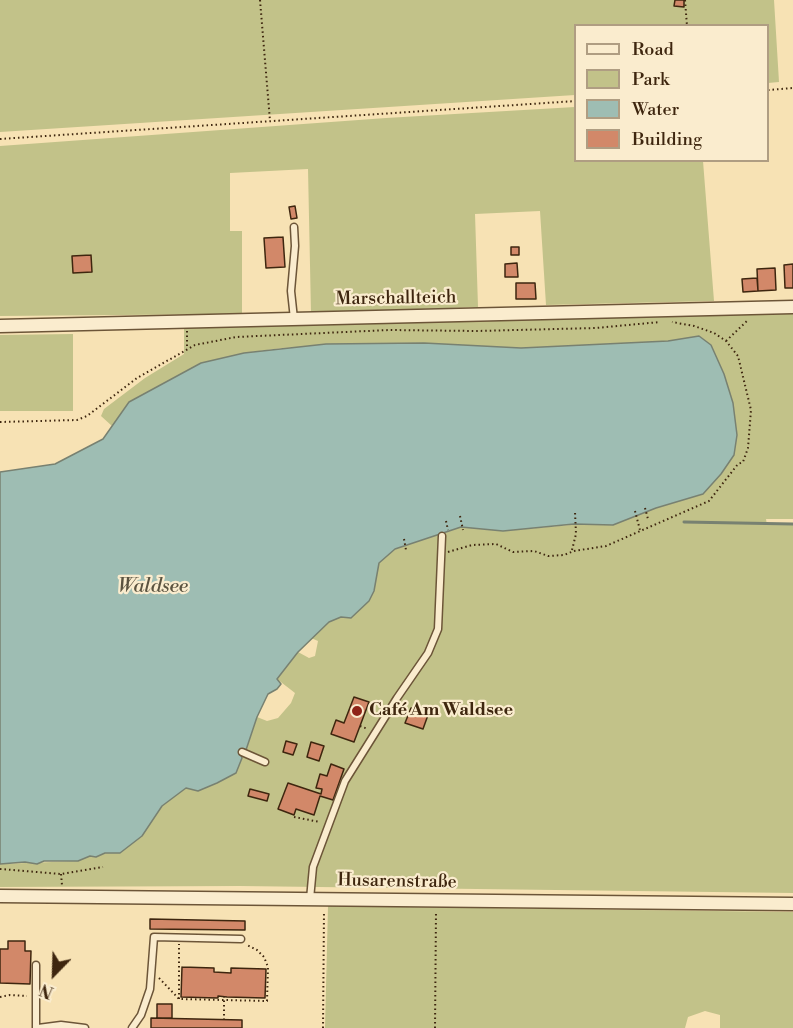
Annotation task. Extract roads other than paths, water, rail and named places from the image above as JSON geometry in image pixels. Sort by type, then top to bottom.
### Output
[{"type":"street","name":"Marschallteich","points":[[0,326],[793,308]]},
{"type":"street","name":"Husarenstraße","points":[[0,896],[793,904]]},
{"type":"lane","points":[[294,227],[295,246],[291,291],[294,319]]},
{"type":"lane","points":[[310,899],[313,867],[345,782],[428,653],[438,629],[442,560],[446,535]]},
{"type":"lane","points":[[242,752],[265,762]]},
{"type":"lane","points":[[132,1028],[141,1015],[150,989],[154,937],[241,939]]},
{"type":"lane","points":[[36,965],[37,1028],[62,1025],[85,1028]]},
{"type":"water","name":"Waldsee","points":[[699,336],[711,345],[724,374],[733,403],[737,435],[734,455],[703,494],[656,508],[613,525],[574,524],[503,531],[461,527],[395,549],[379,563],[374,591],[369,601],[351,618],[341,617],[329,622],[298,652],[277,679],[281,684],[268,694],[257,717],[246,750],[243,749],[236,773],[198,791],[186,788],[162,806],[142,836],[120,853],[105,853],[78,861],[0,864],[0,472],[55,464],[103,439],[129,402],[201,363],[244,353],[326,344],[424,343],[521,348],[668,341]]},
{"type":"waterway","points":[[684,522],[793,524]]},
{"type":"place","name":"Café Am Waldsee","points":[[357,711]]}]
